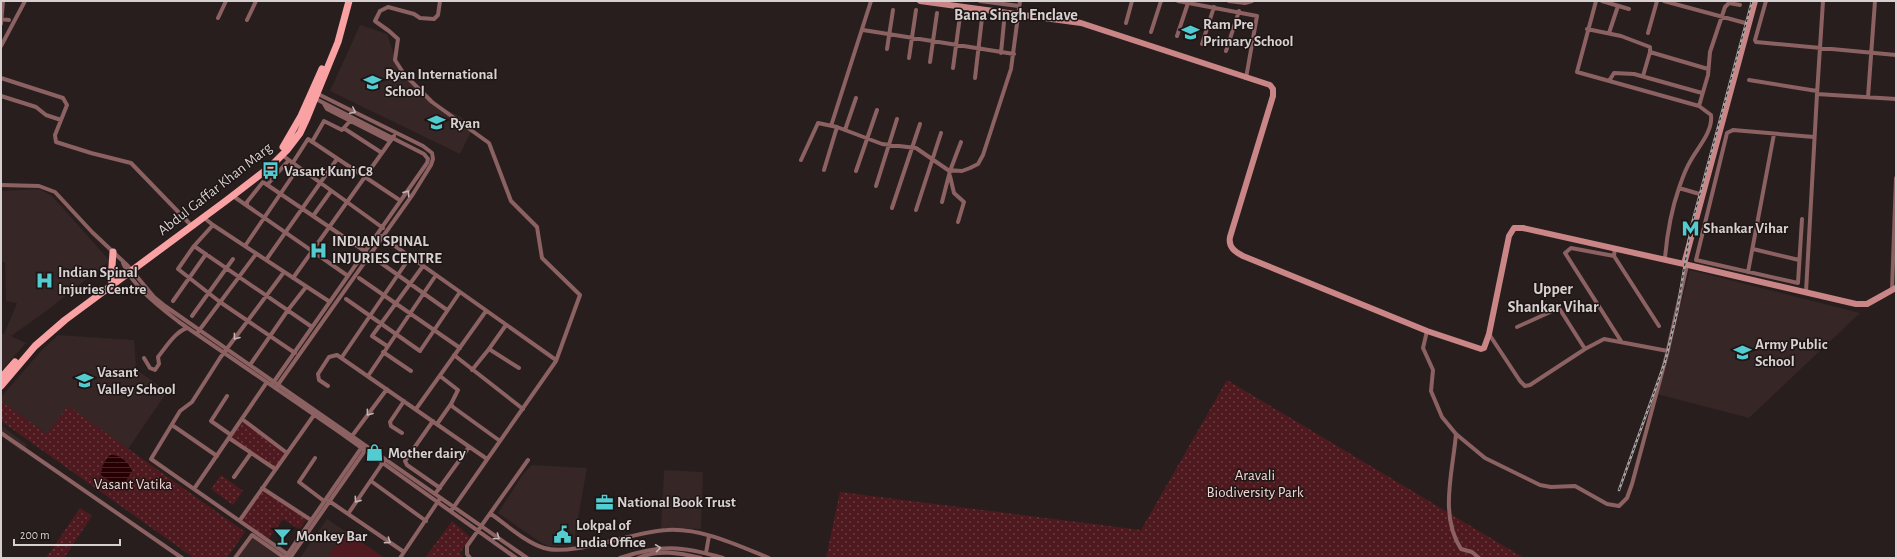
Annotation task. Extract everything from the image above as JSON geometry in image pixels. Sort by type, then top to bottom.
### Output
[{"type":"main road","name":"Abdul Gaffar Khan Marg","points":[[1,386],[37,344],[127,268],[234,196],[282,155],[302,129],[336,36],[345,1]]},
{"type":"main road","name":"Abdul Gaffar Khan Marg","points":[[1,378],[36,339],[110,280],[250,178],[281,150],[294,131],[314,95],[338,42],[349,1]]},
{"type":"main road","points":[[110,280],[113,252]]},
{"type":"street","points":[[1,24],[3,1]]},
{"type":"street","points":[[1,46],[25,1]]},
{"type":"street","points":[[218,18],[226,1]]},
{"type":"street","points":[[247,20],[256,1]]},
{"type":"street","points":[[440,1],[438,15],[434,19],[420,18],[414,14],[388,7],[380,11],[375,21],[398,39],[396,60],[404,74],[432,102],[489,143],[511,201],[537,227],[542,258],[580,295],[556,360],[452,509]]},
{"type":"street","points":[[831,126],[863,30],[871,1]]},
{"type":"street","points":[[920,1],[1081,23],[1270,85],[1273,92],[1230,237],[1232,248],[1243,256],[1427,331],[1481,349],[1484,348],[1489,334],[1499,278],[1512,229],[1523,228],[1665,258],[1865,305],[1894,289],[1896,178]]},
{"type":"street","points":[[980,1],[999,2],[1019,6]]},
{"type":"street","points":[[801,160],[816,124],[838,127],[868,140],[889,146],[913,147],[921,150],[950,172],[966,170],[974,166],[981,160],[1008,80],[1014,54],[1017,15],[1020,1]]},
{"type":"street","points":[[1126,23],[1132,1]]},
{"type":"street","points":[[1151,32],[1161,1]]},
{"type":"street","points":[[1178,1],[1255,14],[1257,18],[1246,78]]},
{"type":"street","points":[[1229,1],[1245,3],[1252,1]]},
{"type":"street","points":[[1596,1],[1587,29],[1577,72],[1699,106],[1708,111],[1711,115],[1711,121],[1705,136],[1691,160],[1679,188],[1668,232],[1665,258]]},
{"type":"street","points":[[1602,1],[1629,9]]},
{"type":"street","points":[[1648,33],[1657,1]]},
{"type":"street","points":[[1664,1],[1678,3],[1749,24]]},
{"type":"street","points":[[1427,331],[1423,348],[1433,370],[1431,391],[1442,417],[1456,434],[1485,458],[1540,485],[1551,487],[1575,486],[1607,504],[1619,506],[1625,501],[1630,491],[1668,351],[1702,195],[1755,1]]},
{"type":"street","points":[[1766,1],[1755,42],[1896,55]]},
{"type":"street","points":[[1806,292],[1823,1]]},
{"type":"street","points":[[1868,97],[1874,1]]},
{"type":"street","points":[[1177,36],[1188,3]]},
{"type":"street","points":[[1699,106],[1708,69],[1710,52],[1721,16],[1727,4],[1740,5]]},
{"type":"street","points":[[1609,34],[1618,6]]},
{"type":"street","points":[[1202,44],[1214,7]]},
{"type":"street","points":[[887,49],[893,10]]},
{"type":"street","points":[[909,58],[916,10]]},
{"type":"street","points":[[1226,51],[1239,11]]},
{"type":"street","points":[[930,62],[937,13]]},
{"type":"street","points":[[953,68],[960,16]]},
{"type":"street","points":[[975,78],[982,18]]},
{"type":"street","points":[[1,19],[9,20]]},
{"type":"street","points":[[1001,52],[1004,22]]},
{"type":"street","points":[[1587,29],[1649,46],[1650,52],[1643,76]]},
{"type":"street","points":[[863,30],[1014,54]]},
{"type":"street","points":[[1650,52],[1708,69]]},
{"type":"street","points":[[1609,81],[1614,73],[1634,74],[1702,93]]},
{"type":"street","points":[[1,78],[63,98],[67,105],[55,135],[57,143],[131,163],[189,223]]},
{"type":"street","points":[[1749,80],[1817,92],[1896,99]]},
{"type":"street","points":[[314,95],[324,104],[391,139]]},
{"type":"street","points":[[275,385],[348,276],[413,194],[431,165],[433,159],[432,153],[427,148],[396,132],[314,95]]},
{"type":"street","points":[[1,96],[36,106],[46,115],[61,120]]},
{"type":"street","points":[[845,130],[856,98]]},
{"type":"street","points":[[324,104],[327,109],[350,121],[424,154],[428,159]]},
{"type":"street","points":[[856,171],[868,140],[877,110]]},
{"type":"street","points":[[876,186],[898,119]]},
{"type":"street","points":[[312,142],[324,121],[341,129],[345,129],[382,153]]},
{"type":"street","points":[[345,129],[350,121]]},
{"type":"street","points":[[892,208],[920,124]]},
{"type":"street","points":[[824,170],[838,127]]},
{"type":"street","points":[[1806,285],[1698,262],[1695,258],[1728,133],[1733,130],[1814,137]]},
{"type":"street","points":[[293,278],[396,132]]},
{"type":"street","points":[[916,210],[941,133]]},
{"type":"street","points":[[1748,272],[1774,134]]},
{"type":"street","points":[[292,164],[307,140],[398,199]]},
{"type":"street","points":[[942,202],[950,172],[961,142]]},
{"type":"street","points":[[282,155],[292,164],[383,228]]},
{"type":"street","points":[[266,260],[337,159]]},
{"type":"street","points":[[428,159],[433,159]]},
{"type":"street","points":[[275,385],[380,235],[383,228],[426,166],[428,159]]},
{"type":"street","points":[[267,185],[288,161]]},
{"type":"street","points":[[245,246],[298,168]]},
{"type":"street","points":[[950,172],[954,193],[964,202],[958,222]]},
{"type":"street","points":[[247,206],[247,202],[262,183],[366,252]]},
{"type":"street","points":[[1,185],[39,186],[51,189],[59,195],[92,232],[113,252],[158,306],[187,328],[198,332]]},
{"type":"street","points":[[1679,188],[1702,195]]},
{"type":"street","points":[[313,216],[331,191]]},
{"type":"street","points":[[234,196],[348,276]]},
{"type":"street","points":[[203,217],[256,254],[330,302]]},
{"type":"street","points":[[1798,283],[1802,219]]},
{"type":"street","points":[[213,225],[194,246],[178,269],[220,302],[295,353]]},
{"type":"street","points":[[380,235],[556,360]]},
{"type":"street","points":[[194,246],[312,328]]},
{"type":"street","points":[[1614,256],[1571,248],[1565,253],[1620,341]]},
{"type":"street","points":[[1615,248],[1614,256],[1659,326]]},
{"type":"street","points":[[1753,249],[1799,260]]},
{"type":"street","points":[[173,300],[206,254]]},
{"type":"street","points":[[198,332],[256,254]]},
{"type":"street","points":[[342,357],[410,257]]},
{"type":"street","points":[[374,258],[424,292],[447,310]]},
{"type":"street","points":[[192,316],[233,259]]},
{"type":"street","points":[[387,346],[372,336],[423,266]]},
{"type":"street","points":[[127,268],[160,302],[198,332],[267,382],[275,385],[352,436],[364,447]]},
{"type":"street","points":[[284,272],[225,351],[192,402],[180,411],[151,459],[240,520],[287,557]]},
{"type":"street","points":[[368,376],[409,312],[436,275]]},
{"type":"street","points":[[359,278],[460,348]]},
{"type":"street","points":[[250,365],[306,286]]},
{"type":"street","points":[[346,299],[420,351],[460,292]]},
{"type":"street","points":[[1517,327],[1559,308],[1585,349]]},
{"type":"street","points":[[416,409],[486,310]]},
{"type":"street","points":[[472,370],[506,325]]},
{"type":"street","points":[[144,358],[150,368],[155,370],[159,364],[158,357],[180,331],[187,328]]},
{"type":"street","points":[[1489,334],[1520,381],[1525,386],[1530,385],[1585,349],[1604,339],[1668,351]]},
{"type":"street","points":[[489,348],[518,368]]},
{"type":"street","points":[[225,351],[250,365],[314,415],[364,447],[452,509],[516,558]]},
{"type":"street","points":[[383,352],[411,371]]},
{"type":"street","points":[[328,386],[318,379],[319,372],[331,356],[337,355],[342,357],[487,459]]},
{"type":"street","points":[[454,355],[523,409]]},
{"type":"street","points":[[440,376],[458,390],[451,404],[405,463],[440,488]]},
{"type":"street","points":[[194,489],[267,382]]},
{"type":"street","points":[[352,436],[387,389]]},
{"type":"street","points":[[227,396],[211,421],[251,453],[275,469]]},
{"type":"street","points":[[402,433],[391,426],[390,422],[404,401]]},
{"type":"street","points":[[451,404],[500,441]]},
{"type":"street","points":[[240,520],[314,415]]},
{"type":"street","points":[[242,419],[287,453]]},
{"type":"street","points":[[172,425],[217,456]]},
{"type":"street","points":[[1,432],[182,558]]},
{"type":"street","points":[[1456,434],[1454,462],[1450,479],[1450,518],[1461,549],[1475,554],[1479,558]]},
{"type":"street","points":[[287,557],[364,447]]},
{"type":"street","points":[[435,494],[469,447]]},
{"type":"street","points":[[234,477],[251,453]]},
{"type":"street","points":[[315,458],[299,482],[404,552]]},
{"type":"street","points":[[470,558],[467,554],[467,546],[528,460]]},
{"type":"street","points":[[348,514],[384,461]]},
{"type":"street","points":[[384,461],[435,494],[439,500]]},
{"type":"street","points":[[370,481],[426,521]]},
{"type":"street","points":[[262,488],[311,520]]},
{"type":"street","points":[[400,558],[439,500]]},
{"type":"street","points":[[287,557],[311,520],[327,501]]},
{"type":"street","points":[[452,509],[482,526],[528,558]]},
{"type":"street","points":[[491,514],[533,543],[555,550],[576,548],[665,530],[678,530],[725,540],[768,558]]},
{"type":"street","points":[[235,558],[252,535],[287,557]]},
{"type":"street","points":[[706,553],[709,536]]},
{"type":"street","points":[[620,558],[662,547],[681,548],[723,558]]},
{"type":"street","points":[[638,558],[663,552],[685,554],[701,558]]},
{"type":"shaded area","name":"Ryan International School","points":[[360,25],[387,34],[398,66],[421,96],[466,120],[472,130],[460,154],[330,91]]},
{"type":"shaded area","name":"Indian Spinal Injuries Centre","points":[[39,189],[52,196],[110,261],[45,312],[11,336],[26,343],[1,371],[1,334],[4,334],[17,303],[6,301],[5,262],[1,262],[1,191]]},
{"type":"shaded area","name":"Army Public School","points":[[1690,270],[1860,313],[1749,418],[1657,394]]},
{"type":"shaded area","name":"Vasant Valley School","points":[[58,335],[134,340],[136,369],[167,392],[128,449],[68,407],[47,434],[1,401],[1,397],[40,352]]},
{"type":"shaded area","points":[[1,425],[27,445],[22,452],[1,436]]},
{"type":"shaded area","points":[[110,455],[123,459],[132,471],[123,486],[117,486],[101,475],[106,459]]},
{"type":"shaded area","points":[[532,465],[587,468],[573,546],[548,546],[498,513],[523,474]]},
{"type":"shaded area","points":[[664,470],[703,472],[701,529],[661,528]]},
{"type":"shaded area","points":[[327,519],[385,558],[300,558]]},
{"type":"shaded area","points":[[253,536],[280,556],[278,558],[237,558]]},
{"type":"green space","name":"Aravali Biodiversity Park","points":[[1227,380],[1524,558],[826,558],[840,492],[1141,530]]},
{"type":"green space","name":"Vasant Vatika","points":[[1,401],[47,434],[68,406],[245,532],[227,558],[194,558],[1,421]]},
{"type":"green space","points":[[243,421],[287,453],[275,469],[231,439]]},
{"type":"green space","points":[[221,475],[243,491],[233,505],[211,489]]},
{"type":"green space","points":[[262,488],[308,518],[299,529],[283,519],[268,540],[241,521]]},
{"type":"green space","points":[[80,508],[92,516],[64,558],[46,558]]},
{"type":"green space","points":[[452,521],[470,537],[460,553],[464,558],[425,558]]},
{"type":"green space","points":[[346,531],[384,558],[327,558]]},
{"type":"railway","points":[[1619,490],[1665,362],[1677,312],[1691,227],[1752,1]]},
{"type":"place","name":"Ram Pre Primary School","points":[[1190,33]]},
{"type":"place","name":"Ryan International School","points":[[372,83]]},
{"type":"place","name":"Ryan","points":[[437,123]]},
{"type":"place","name":"Vasant Kunj C8","points":[[271,171]]},
{"type":"place","name":"Shankar Vihar","points":[[1690,228]]},
{"type":"place","name":"INDIAN SPINAL INJURIES CENTRE","points":[[319,250]]},
{"type":"place","name":"Indian Spinal Injuries Centre","points":[[45,281]]},
{"type":"place","name":"Army Public School","points":[[1742,353]]},
{"type":"place","name":"Vasant Valley School","points":[[84,381]]},
{"type":"place","name":"Mother dairy","points":[[375,453]]},
{"type":"place","name":"National Book Trust","points":[[604,502]]},
{"type":"place","name":"Lokpal of India Office","points":[[563,534]]},
{"type":"place","name":"Monkey Bar","points":[[283,536]]},
{"type":"district","name":"Bana Singh Enclave","points":[[1016,15]]},
{"type":"district","name":"Upper Shankar Vihar","points":[[1553,298]]}]
